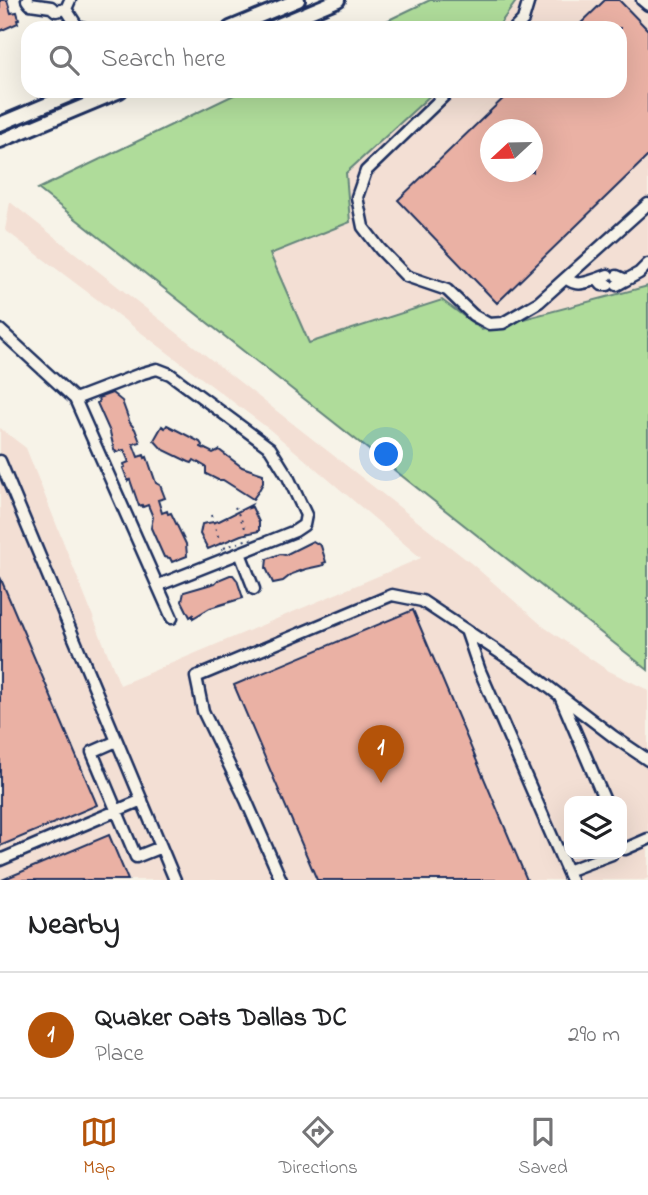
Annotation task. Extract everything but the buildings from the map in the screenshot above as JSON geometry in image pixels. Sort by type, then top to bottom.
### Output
[{"type":"main road","points":[[247,21],[298,0]]},
{"type":"main road","points":[[288,21],[338,0]]},
{"type":"main road","points":[[0,124],[62,98]]},
{"type":"main road","points":[[0,141],[103,98]]},
{"type":"lane","points":[[27,0],[30,4],[47,4],[57,11],[68,5]]},
{"type":"lane","points":[[522,21],[529,0]]},
{"type":"lane","points":[[642,0],[648,5]]},
{"type":"lane","points":[[442,98],[366,171],[357,197],[363,227],[406,276],[447,290],[473,314],[489,324],[502,323],[540,302],[648,204]]},
{"type":"lane","points":[[566,278],[581,284],[597,279],[615,280],[639,273],[648,264]]},
{"type":"lane","points":[[0,330],[75,400],[172,618]]},
{"type":"lane","points":[[75,400],[157,369],[170,374],[270,448],[306,515],[304,525],[295,531],[252,543],[240,553],[224,554],[159,585]]},
{"type":"lane","points":[[0,461],[175,880]]},
{"type":"lane","points":[[240,553],[254,589]]},
{"type":"lane","points":[[281,880],[203,711],[196,677],[392,595],[422,601],[648,760]]},
{"type":"lane","points":[[466,630],[480,671],[569,876],[602,859]]},
{"type":"lane","points":[[560,696],[603,796]]},
{"type":"lane","points":[[117,741],[92,752],[136,857],[161,846]]},
{"type":"lane","points":[[0,860],[142,800]]},
{"type":"lane","points":[[627,845],[648,839]]},
{"type":"path","points":[[211,515],[224,554],[252,543],[235,507]]},
{"type":"shaded area","points":[[517,0],[648,0],[648,286],[482,330],[411,309],[309,343],[270,255],[350,222],[346,173],[427,98],[627,98],[627,21],[502,21]]},
{"type":"shaded area","points":[[10,202],[472,564],[544,627],[607,670],[648,690],[648,878],[0,880],[0,428],[26,448],[120,685],[421,558],[269,429],[5,230]]},
{"type":"green space","points":[[430,0],[517,0],[502,21],[386,21]]},
{"type":"green space","points":[[227,98],[427,98],[346,173],[350,222],[270,254],[309,343],[442,300],[482,330],[648,286],[648,670],[38,189]]},
{"type":"place","name":"Quaker Oats Dallas DC","points":[[381,783]]}]
